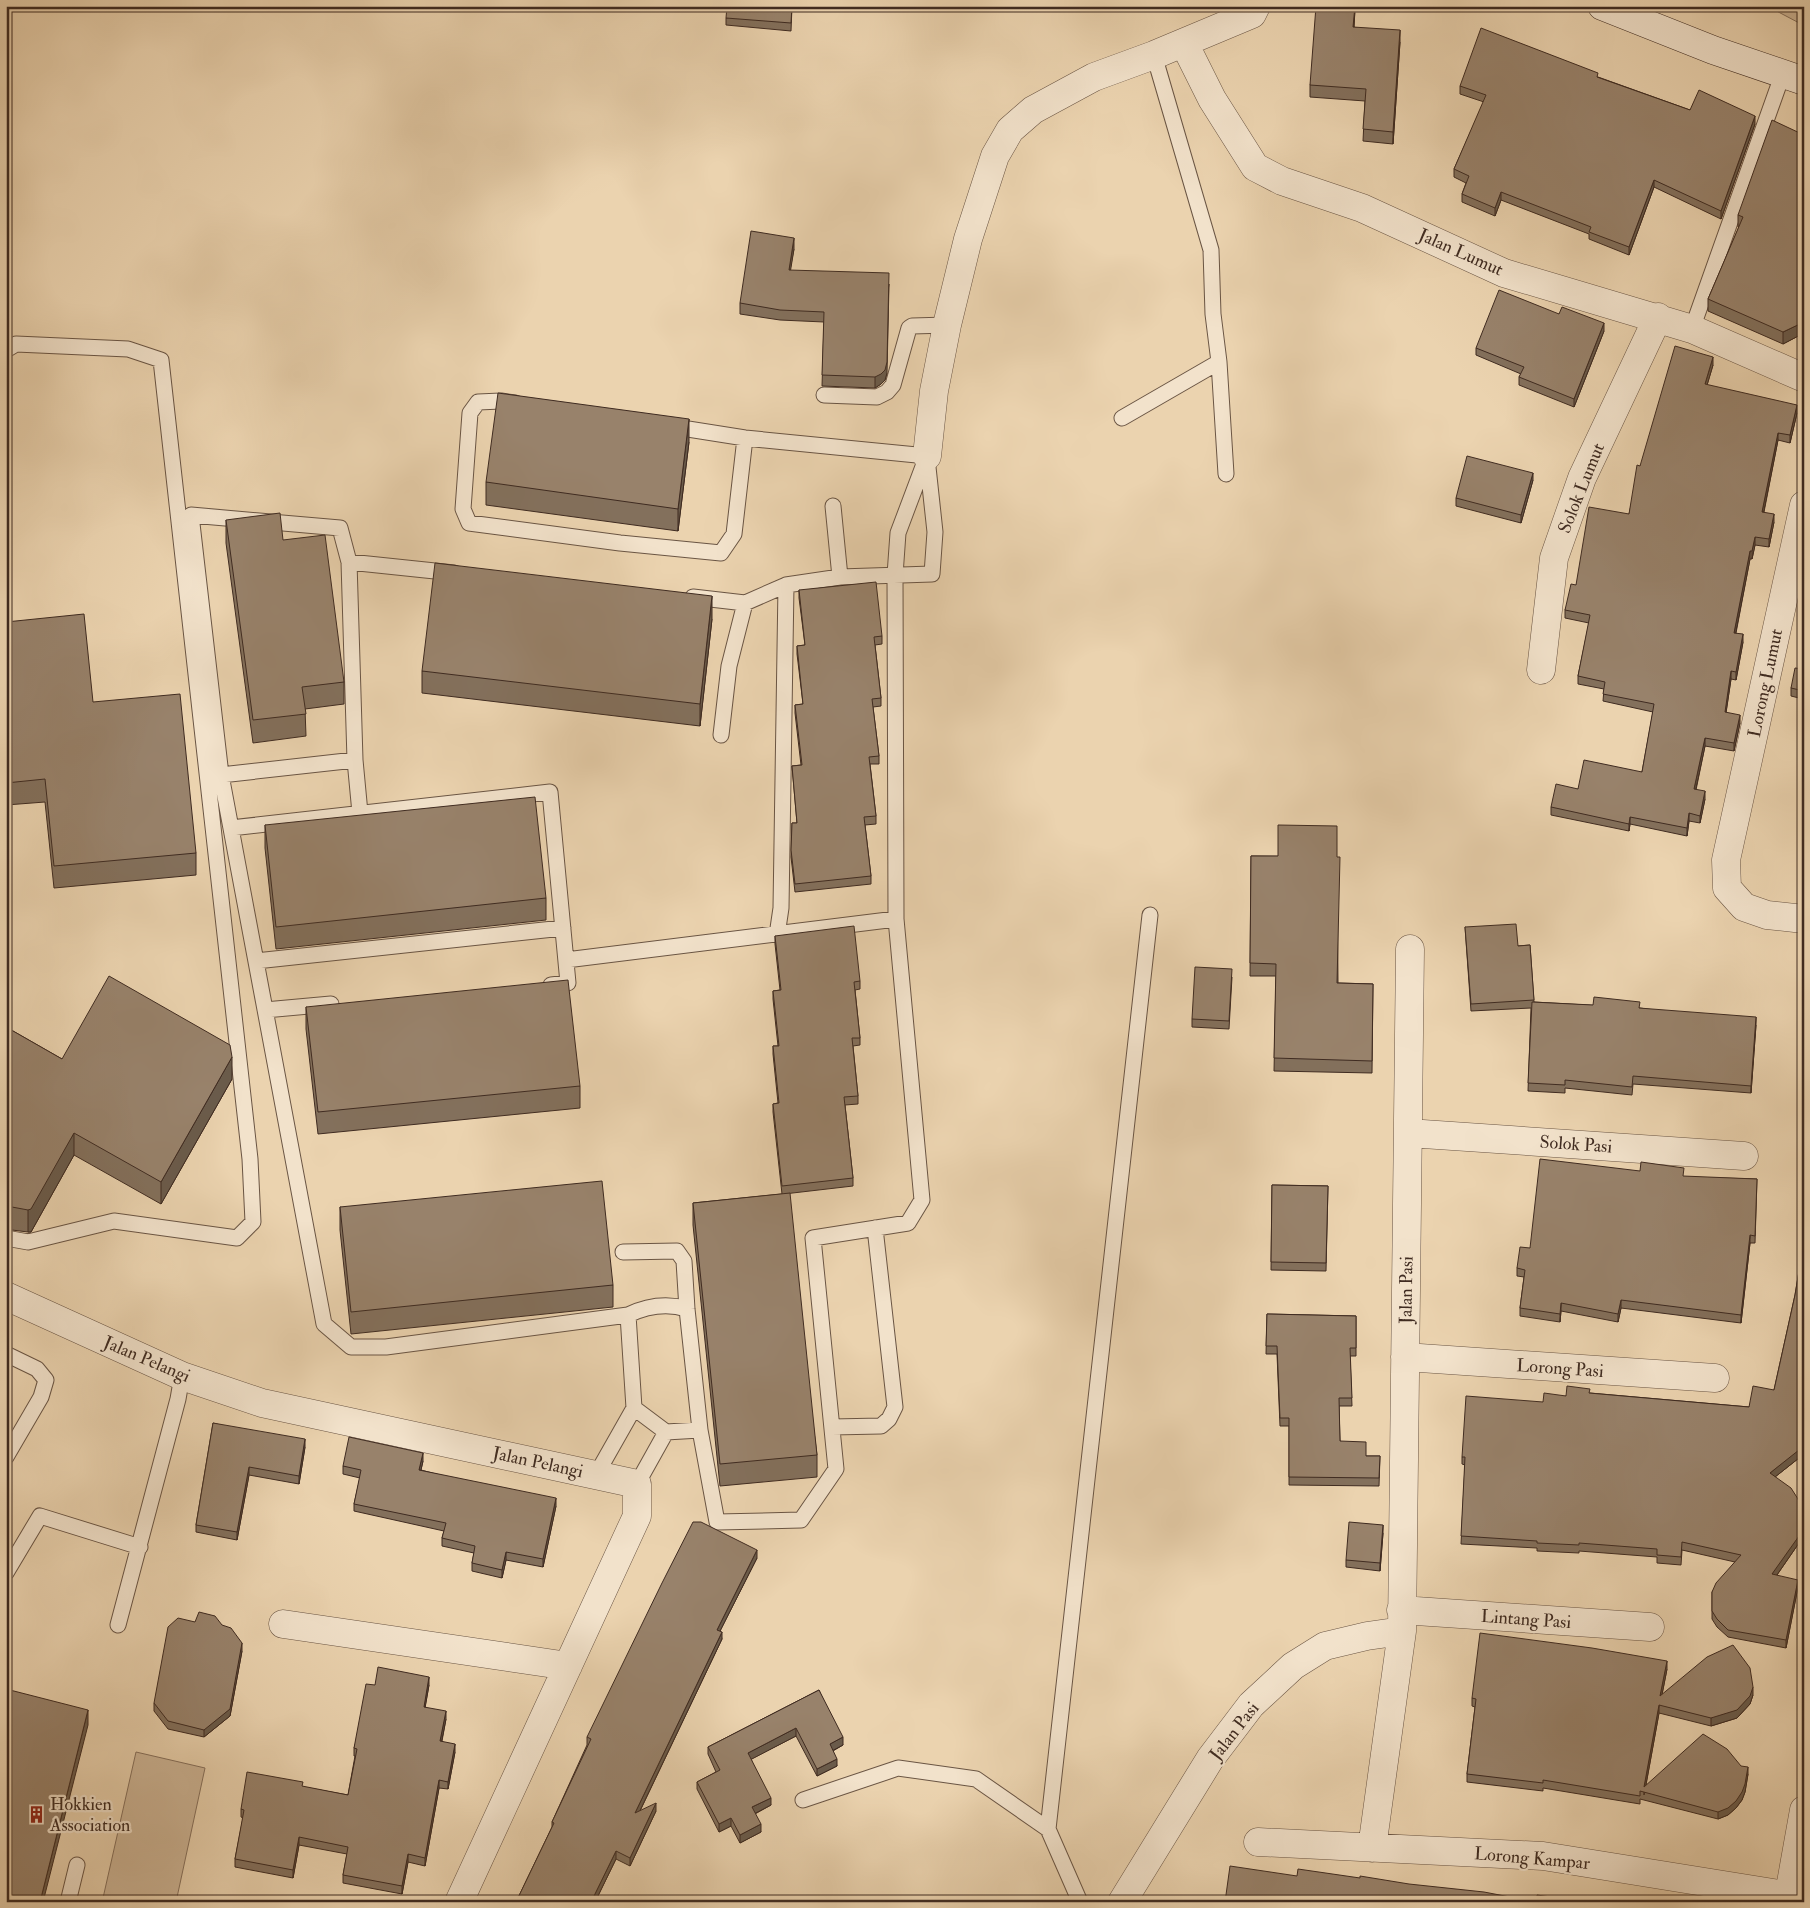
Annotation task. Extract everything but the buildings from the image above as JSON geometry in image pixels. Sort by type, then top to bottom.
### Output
[{"type":"street","points":[[927,456],[934,391],[947,325],[968,239],[995,156],[1010,130],[1033,110],[1094,77],[1154,55],[1252,14],[1256,6]]},
{"type":"street","points":[[1602,6],[1713,50],[1793,77]]},
{"type":"street","name":"Jalan Lumut","points":[[1184,43],[1212,99],[1255,167],[1282,181],[1362,208],[1504,273],[1692,329],[1804,378]]},
{"type":"street","name":"Solok Lumut","points":[[1541,670],[1554,558],[1582,478],[1658,318]]},
{"type":"street","name":"Lorong Lumut","points":[[1804,505],[1726,860],[1727,888],[1744,906],[1767,915],[1804,920]]},
{"type":"street","name":"Jalan Pasi","points":[[1372,1848],[1402,1620],[1410,949]]},
{"type":"street","name":"Solok Pasi","points":[[1408,1133],[1744,1156]]},
{"type":"street","name":"Jalan Pelangi","points":[[6,1296],[182,1376],[262,1403],[638,1484]]},
{"type":"street","name":"Lorong Pasi","points":[[1405,1357],[1715,1378]]},
{"type":"street","points":[[459,1902],[638,1516],[638,1484]]},
{"type":"street","name":"Jalan Pasi","points":[[1122,1902],[1210,1760],[1252,1705],[1293,1666],[1325,1646],[1402,1620]]},
{"type":"street","name":"Lintang Pasi","points":[[1402,1620],[1650,1627]]},
{"type":"street","points":[[283,1624],[568,1666]]},
{"type":"street","points":[[1796,1896],[1804,1810]]},
{"type":"street","name":"Lorong Kampar","points":[[1258,1842],[1543,1856],[1796,1896]]},
{"type":"lane","points":[[1154,55],[1211,250],[1213,314],[1219,362],[1226,474]]},
{"type":"lane","points":[[1692,329],[1793,77]]},
{"type":"lane","points":[[824,395],[877,397],[887,392],[893,385],[909,328],[912,326],[947,325]]},
{"type":"lane","points":[[6,350],[16,344],[128,350],[161,360],[250,1159],[253,1222],[237,1238],[114,1221],[28,1242],[6,1238]]},
{"type":"lane","points":[[1122,418],[1219,362]]},
{"type":"lane","points":[[531,406],[502,401],[478,402],[470,413],[463,509],[469,523],[620,543],[721,553],[734,534],[745,438]]},
{"type":"lane","points":[[657,424],[745,438],[927,456]]},
{"type":"lane","points":[[677,596],[746,603],[786,585],[840,577],[932,574],[935,532],[927,456]]},
{"type":"lane","points":[[623,1252],[677,1251],[684,1262],[700,1430],[717,1522],[801,1520],[836,1469],[813,1238],[908,1223],[922,1200],[896,919],[895,575],[898,532],[927,456]]},
{"type":"lane","points":[[833,506],[840,577]]},
{"type":"lane","points":[[360,813],[355,760],[348,562],[340,528],[191,515],[221,775],[324,1324],[351,1347],[386,1347],[628,1315],[643,1308],[675,1305],[687,1309]]},
{"type":"lane","points":[[348,562],[468,574]]},
{"type":"lane","points":[[777,935],[781,908],[786,585]]},
{"type":"lane","points":[[721,734],[729,666],[746,603]]},
{"type":"lane","points":[[221,775],[355,760]]},
{"type":"lane","points":[[231,828],[550,792],[568,983],[539,986]]},
{"type":"lane","points":[[1080,1902],[1048,1829],[1150,915]]},
{"type":"lane","points":[[566,960],[896,919]]},
{"type":"lane","points":[[256,961],[563,928]]},
{"type":"lane","points":[[265,1010],[344,1003]]},
{"type":"lane","points":[[832,1427],[880,1426],[889,1419],[894,1406],[875,1228]]},
{"type":"lane","points":[[596,1475],[634,1408],[628,1315]]},
{"type":"lane","points":[[6,1354],[37,1369],[46,1380],[41,1397],[6,1457]]},
{"type":"lane","points":[[118,1625],[178,1399],[182,1376]]},
{"type":"lane","points":[[634,1408],[666,1432],[700,1430]]},
{"type":"lane","points":[[638,1484],[666,1432]]},
{"type":"lane","points":[[6,1573],[40,1516],[140,1546]]},
{"type":"lane","points":[[803,1800],[898,1768],[976,1779],[1048,1829]]},
{"type":"lane","points":[[68,1902],[78,1865]]},
{"type":"shaded area","points":[[1767,6],[1804,6],[1803,25]]},
{"type":"shaded area","points":[[136,1752],[205,1768],[176,1902],[119,1902],[103,1898]]},
{"type":"place","name":"Hokkien Association","points":[[36,1814]]}]
